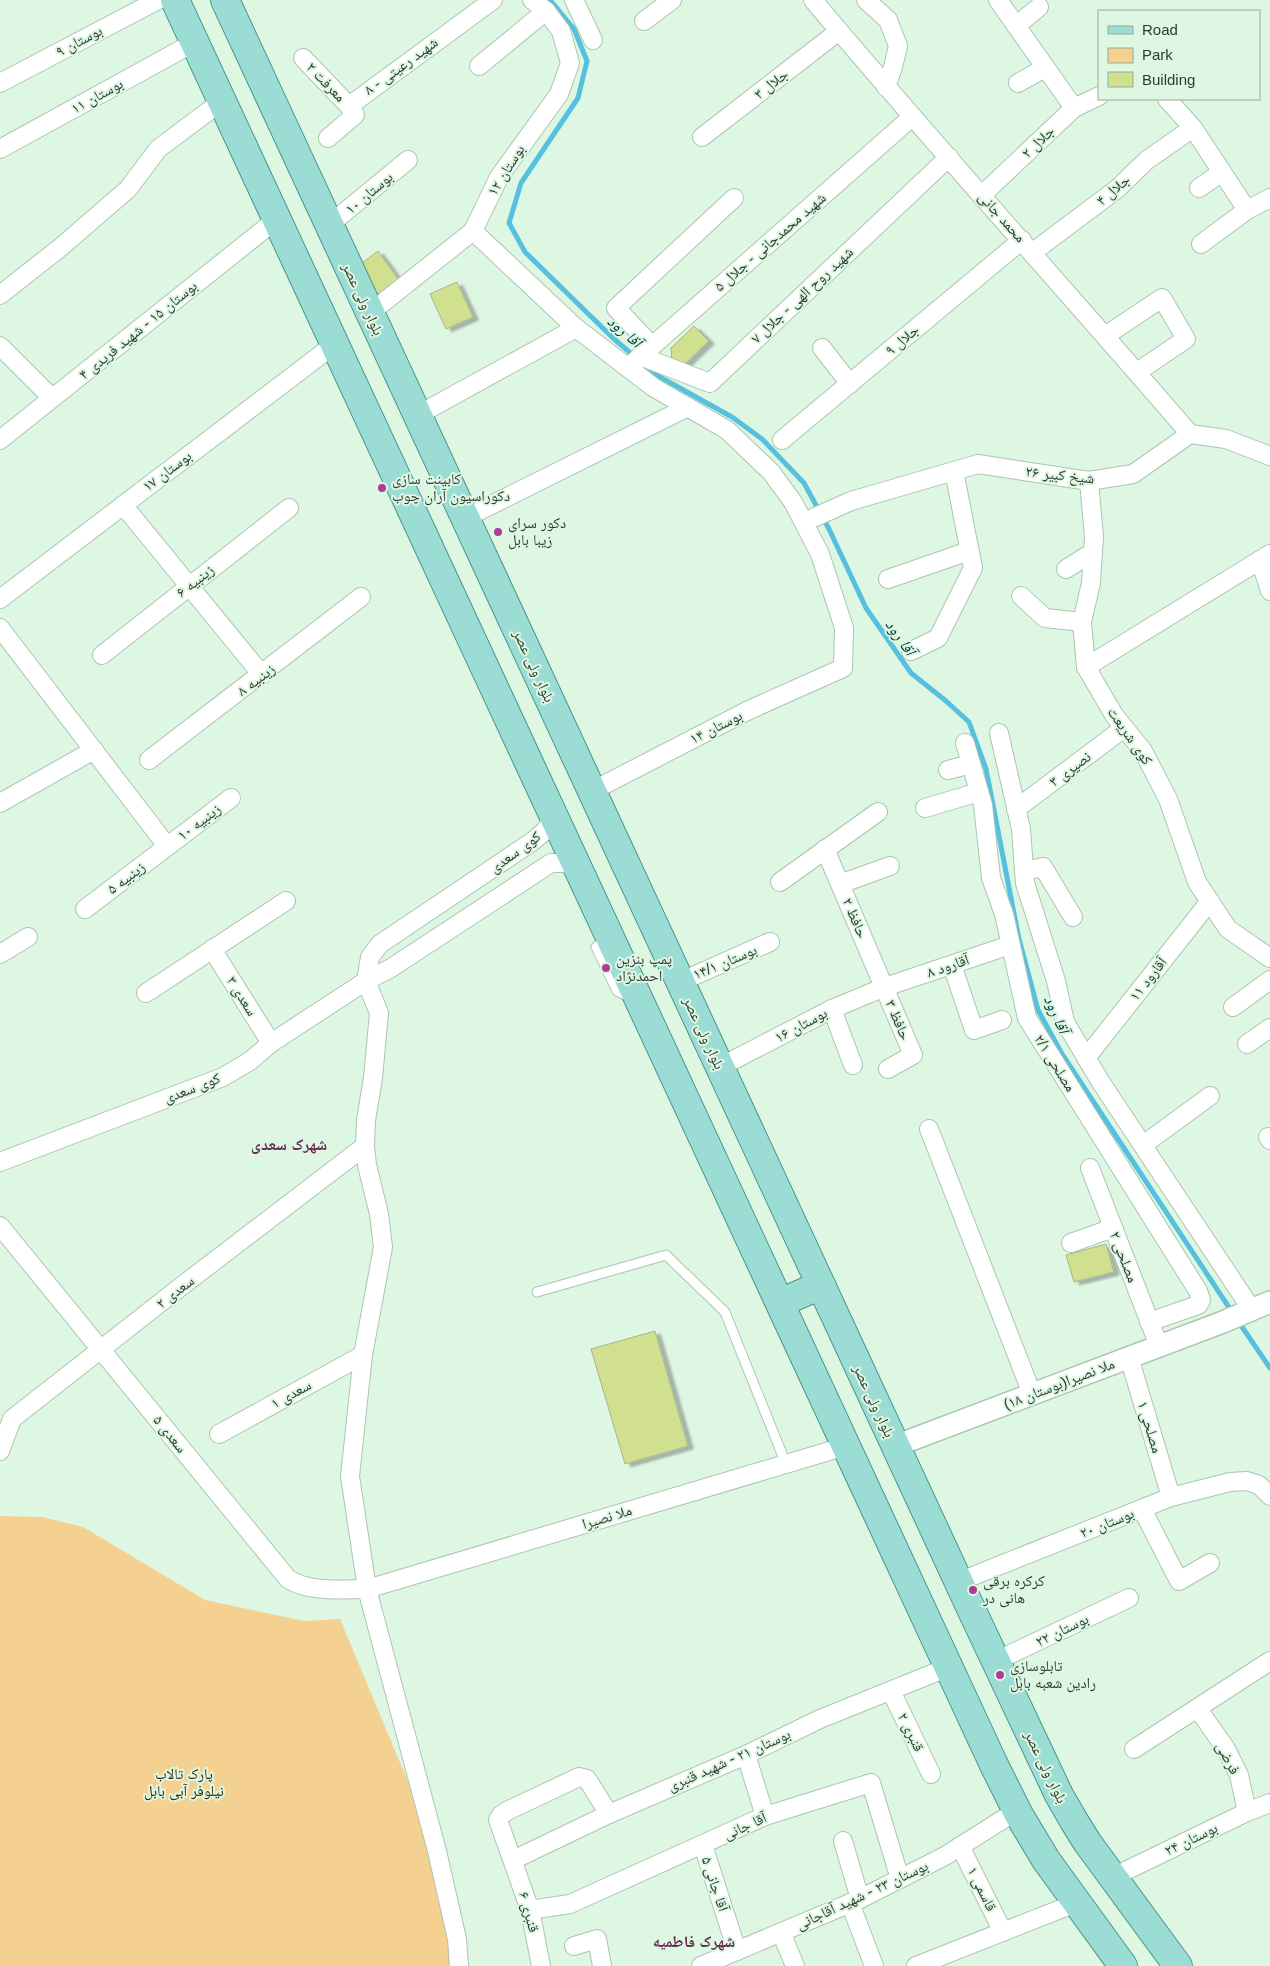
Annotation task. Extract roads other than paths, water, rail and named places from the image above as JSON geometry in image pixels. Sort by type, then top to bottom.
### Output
[{"type":"main road","points":[[175,0],[1016,1811],[1046,1860],[1123,1966]]},
{"type":"main road","name":"بلوار ولی عصر","points":[[225,0],[958,1582],[1059,1795],[1087,1842],[1178,1966]]},
{"type":"main road","points":[[780,1303],[821,1285]]},
{"type":"street","name":"بوستان ۹","points":[[0,83],[158,0]]},
{"type":"street","name":"شهید رعیتی - ۸","points":[[328,138],[356,115],[349,106],[493,0]]},
{"type":"street","name":"بوستان ۱۲","points":[[370,313],[473,231],[499,176],[559,94],[570,63],[561,31],[546,11],[532,0]]},
{"type":"street","points":[[574,0],[593,40]]},
{"type":"street","points":[[644,21],[672,0]]},
{"type":"street","name":"محمد جانی","points":[[813,0],[886,87],[1028,246],[1190,434]]},
{"type":"street","points":[[866,0],[888,20],[898,46],[886,87]]},
{"type":"street","points":[[998,0],[1044,68],[1074,108]]},
{"type":"street","points":[[1016,26],[1039,7]]},
{"type":"street","points":[[479,66],[546,11]]},
{"type":"street","name":"جلال ۳","points":[[702,137],[839,31]]},
{"type":"street","name":"بوستان ۱۱","points":[[0,149],[195,42]]},
{"type":"street","name":"معرفت ۲","points":[[303,58],[349,106]]},
{"type":"street","points":[[1018,83],[1044,68]]},
{"type":"street","name":"جلال ۲","points":[[982,195],[1074,108],[1098,96]]},
{"type":"street","points":[[1170,100],[1193,128],[1247,210]]},
{"type":"street","points":[[0,295],[62,247],[128,189],[158,149],[222,101]]},
{"type":"street","name":"شهید محمدجانی - جلال ۵","points":[[640,357],[912,116]]},
{"type":"street","name":"جلال ۴","points":[[1028,246],[1117,189],[1147,160],[1193,128]]},
{"type":"street","name":"شهید روح الهی - جلال ۷","points":[[640,357],[710,383],[949,157]]},
{"type":"street","name":"بوستان ۱۰","points":[[329,225],[408,160]]},
{"type":"street","points":[[1199,188],[1222,172]]},
{"type":"street","points":[[734,198],[616,308],[653,387],[727,430],[771,472],[793,502],[804,522]]},
{"type":"street","points":[[1201,244],[1247,210],[1270,198]]},
{"type":"street","name":"بوستان ۱۵ - شهید فریدی ۴","points":[[0,440],[277,219]]},
{"type":"street","points":[[473,231],[576,328],[640,357]]},
{"type":"street","name":"جلال ۹","points":[[782,440],[850,384],[1028,246]]},
{"type":"street","points":[[1105,336],[1162,298],[1186,339],[1137,372]]},
{"type":"street","points":[[418,415],[576,328]]},
{"type":"street","name":"بوستان ۱۷","points":[[0,599],[335,344]]},
{"type":"street","points":[[0,346],[52,398]]},
{"type":"street","points":[[822,348],[850,384]]},
{"type":"street","points":[[465,518],[688,408]]},
{"type":"street","points":[[1190,434],[1226,439],[1270,456]]},
{"type":"street","name":"شیخ کبیر ۲۶","points":[[804,522],[851,501],[978,464],[1089,481],[1133,474],[1190,434]]},
{"type":"street","points":[[911,652],[938,638],[973,568],[954,470]]},
{"type":"street","name":"کوی شریعت","points":[[1089,481],[1094,536],[1091,583],[1082,622],[1086,667],[1114,715],[1143,751],[1168,799],[1197,882],[1228,929],[1270,958]]},
{"type":"street","points":[[123,505],[262,675]]},
{"type":"street","name":"زینبیه ۶","points":[[102,655],[289,508]]},
{"type":"street","name":"بوستان ۱۴","points":[[592,791],[749,710],[843,668],[844,628],[820,554],[804,522]]},
{"type":"street","points":[[888,579],[970,551]]},
{"type":"street","points":[[1066,569],[1093,552]]},
{"type":"street","points":[[1086,667],[1265,557],[1270,591]]},
{"type":"street","points":[[1021,596],[1045,618],[1082,622]]},
{"type":"street","name":"زینبیه ۸","points":[[150,760],[361,598]]},
{"type":"street","points":[[0,628],[167,846]]},
{"type":"street","name":"نصیری ۳","points":[[1016,810],[1124,728]]},
{"type":"street","points":[[999,733],[1021,829],[1024,883],[1056,981],[1065,1022],[1246,1312]]},
{"type":"street","name":"مصلحی ۲/۱","points":[[965,743],[983,805],[991,878],[1004,914],[1027,1018],[1198,1291],[1201,1300],[1198,1306],[1149,1322]]},
{"type":"street","points":[[0,803],[94,750]]},
{"type":"street","points":[[948,770],[971,764]]},
{"type":"street","points":[[925,808],[979,792]]},
{"type":"street","name":"زینبیه ۱۰","points":[[167,846],[231,798]]},
{"type":"street","points":[[780,882],[878,812]]},
{"type":"street","name":"کوی سعدی","points":[[366,981],[370,957],[380,944],[533,841],[546,830],[554,816]]},
{"type":"street","name":"زینبیه ۵","points":[[85,910],[167,846]]},
{"type":"street","name":"حافظ ۲","points":[[825,849],[885,987]]},
{"type":"street","name":"کوی سعدی","points":[[0,1162],[223,1077],[250,1061],[271,1043],[366,981],[391,968],[550,863],[565,863],[578,869]]},
{"type":"street","points":[[840,884],[890,866]]},
{"type":"street","points":[[1024,871],[1043,868],[1073,917]]},
{"type":"street","points":[[146,993],[286,901]]},
{"type":"street","name":"آقارود ۱۱","points":[[1086,1058],[1210,901]]},
{"type":"street","points":[[0,954],[28,937]]},
{"type":"street","name":"بوستان ۱۴/۱","points":[[680,982],[770,942]]},
{"type":"street","name":"آقارود ۸","points":[[885,987],[1010,944]]},
{"type":"street","name":"سعدی ۳","points":[[212,949],[271,1043]]},
{"type":"street","points":[[952,965],[974,1030],[1002,1020]]},
{"type":"street","points":[[1233,1008],[1270,980]]},
{"type":"street","points":[[366,981],[379,1013],[373,1078],[366,1120],[365,1146],[367,1165],[379,1214],[383,1247],[363,1355],[350,1476],[368,1588],[437,1851],[457,1939],[459,1966]]},
{"type":"street","name":"بوستان ۱۶","points":[[720,1067],[832,1008],[885,987]]},
{"type":"street","name":"حافظ ۳","points":[[885,987],[913,1055],[888,1069]]},
{"type":"street","points":[[832,1008],[853,1065]]},
{"type":"street","points":[[1246,1044],[1270,1028]]},
{"type":"street","points":[[1143,1145],[1210,1096]]},
{"type":"street","points":[[929,1129],[1032,1394]]},
{"type":"street","name":"سعدی ۲","points":[[0,1451],[12,1420],[365,1146]]},
{"type":"street","name":"مصلحی ۲","points":[[1090,1168],[1159,1346]]},
{"type":"street","name":"سعدی ۵","points":[[0,1226],[288,1579],[300,1586],[311,1588],[368,1588]]},
{"type":"street","points":[[1071,1243],[1113,1228]]},
{"type":"street","name":"ملا نصیرا(بوستان ۱۸)","points":[[895,1446],[1246,1312]]},
{"type":"street","name":"سعدی ۱","points":[[219,1434],[363,1355]]},
{"type":"street","name":"مصلحی ۱","points":[[1129,1358],[1171,1497]]},
{"type":"street","name":"ملا نصیرا","points":[[368,1588],[846,1446]]},
{"type":"street","name":"بوستان ۲۰","points":[[958,1582],[1171,1497],[1230,1482],[1247,1481],[1265,1490]]},
{"type":"street","points":[[1142,1509],[1179,1581],[1210,1563]]},
{"type":"street","name":"بوستان ۲۲","points":[[996,1662],[1129,1598]]},
{"type":"street","points":[[1134,1749],[1270,1662]]},
{"type":"street","name":"بوستان ۲۱ - شهید قنبری","points":[[513,1860],[608,1814],[746,1755],[820,1719],[948,1667]]},
{"type":"street","name":"قنبری ۲","points":[[891,1691],[931,1774]]},
{"type":"street","name":"فرضی","points":[[1198,1709],[1226,1749],[1239,1775],[1246,1812]]},
{"type":"street","points":[[746,1755],[765,1816]]},
{"type":"street","name":"قنبری ۶","points":[[541,1966],[530,1910],[498,1820],[501,1815],[509,1810],[579,1777],[587,1779],[608,1814]]},
{"type":"street","name":"آقا جانی","points":[[530,1910],[570,1904],[765,1816],[870,1783],[900,1879]]},
{"type":"street","name":"بوستان ۲۴","points":[[1113,1877],[1246,1812],[1270,1803]]},
{"type":"street","name":"بوستان ۲۳ - شهید آقاجانی","points":[[700,1966],[855,1901],[900,1879],[945,1856],[1016,1811]]},
{"type":"street","points":[[843,1841],[855,1901],[874,1966]]},
{"type":"street","name":"آقا جانی ۵","points":[[703,1845],[737,1951]]},
{"type":"street","name":"قاسمی ۱","points":[[960,1846],[1003,1932]]},
{"type":"street","points":[[916,1966],[1076,1903]]},
{"type":"street","points":[[781,1932],[795,1966]]},
{"type":"street","points":[[574,1946],[597,1939],[602,1966]]},
{"type":"lane","points":[[536,1292],[666,1255],[725,1312],[786,1464]]},
{"type":"waterway","name":"آقا رود","points":[[550,0],[574,29],[587,61],[578,98],[521,183],[509,223],[525,252],[635,357]]},
{"type":"waterway","name":"آقا رود","points":[[648,367],[660,377],[732,417],[762,439],[804,483],[829,529],[866,608],[911,673],[969,722],[986,769],[1019,939],[1038,1010],[1062,1054],[1232,1312]]},
{"type":"waterway","name":"آقا رود","points":[[1238,1321],[1270,1368]]},
{"type":"place","name":"کابینت سازی دکوراسیون آران چوب","points":[[382,488]]},
{"type":"place","name":"دکور سرای زیبا بابل","points":[[498,532]]},
{"type":"place","name":"پمپ بنزین احمدنژاد","points":[[606,968]]},
{"type":"place","name":"کرکره برقی هانی در","points":[[973,1590]]},
{"type":"place","name":"تابلوسازی رادین شعبه بابل","points":[[1000,1675]]},
{"type":"district","name":"شهرک سعدی","points":[[289,1144]]},
{"type":"district","name":"شهرک فاطمیه","points":[[694,1941]]},
{"type":"park label","name":"پارک تالاب نیلوفر آبی بابل","points":[[184,1782]]}]
